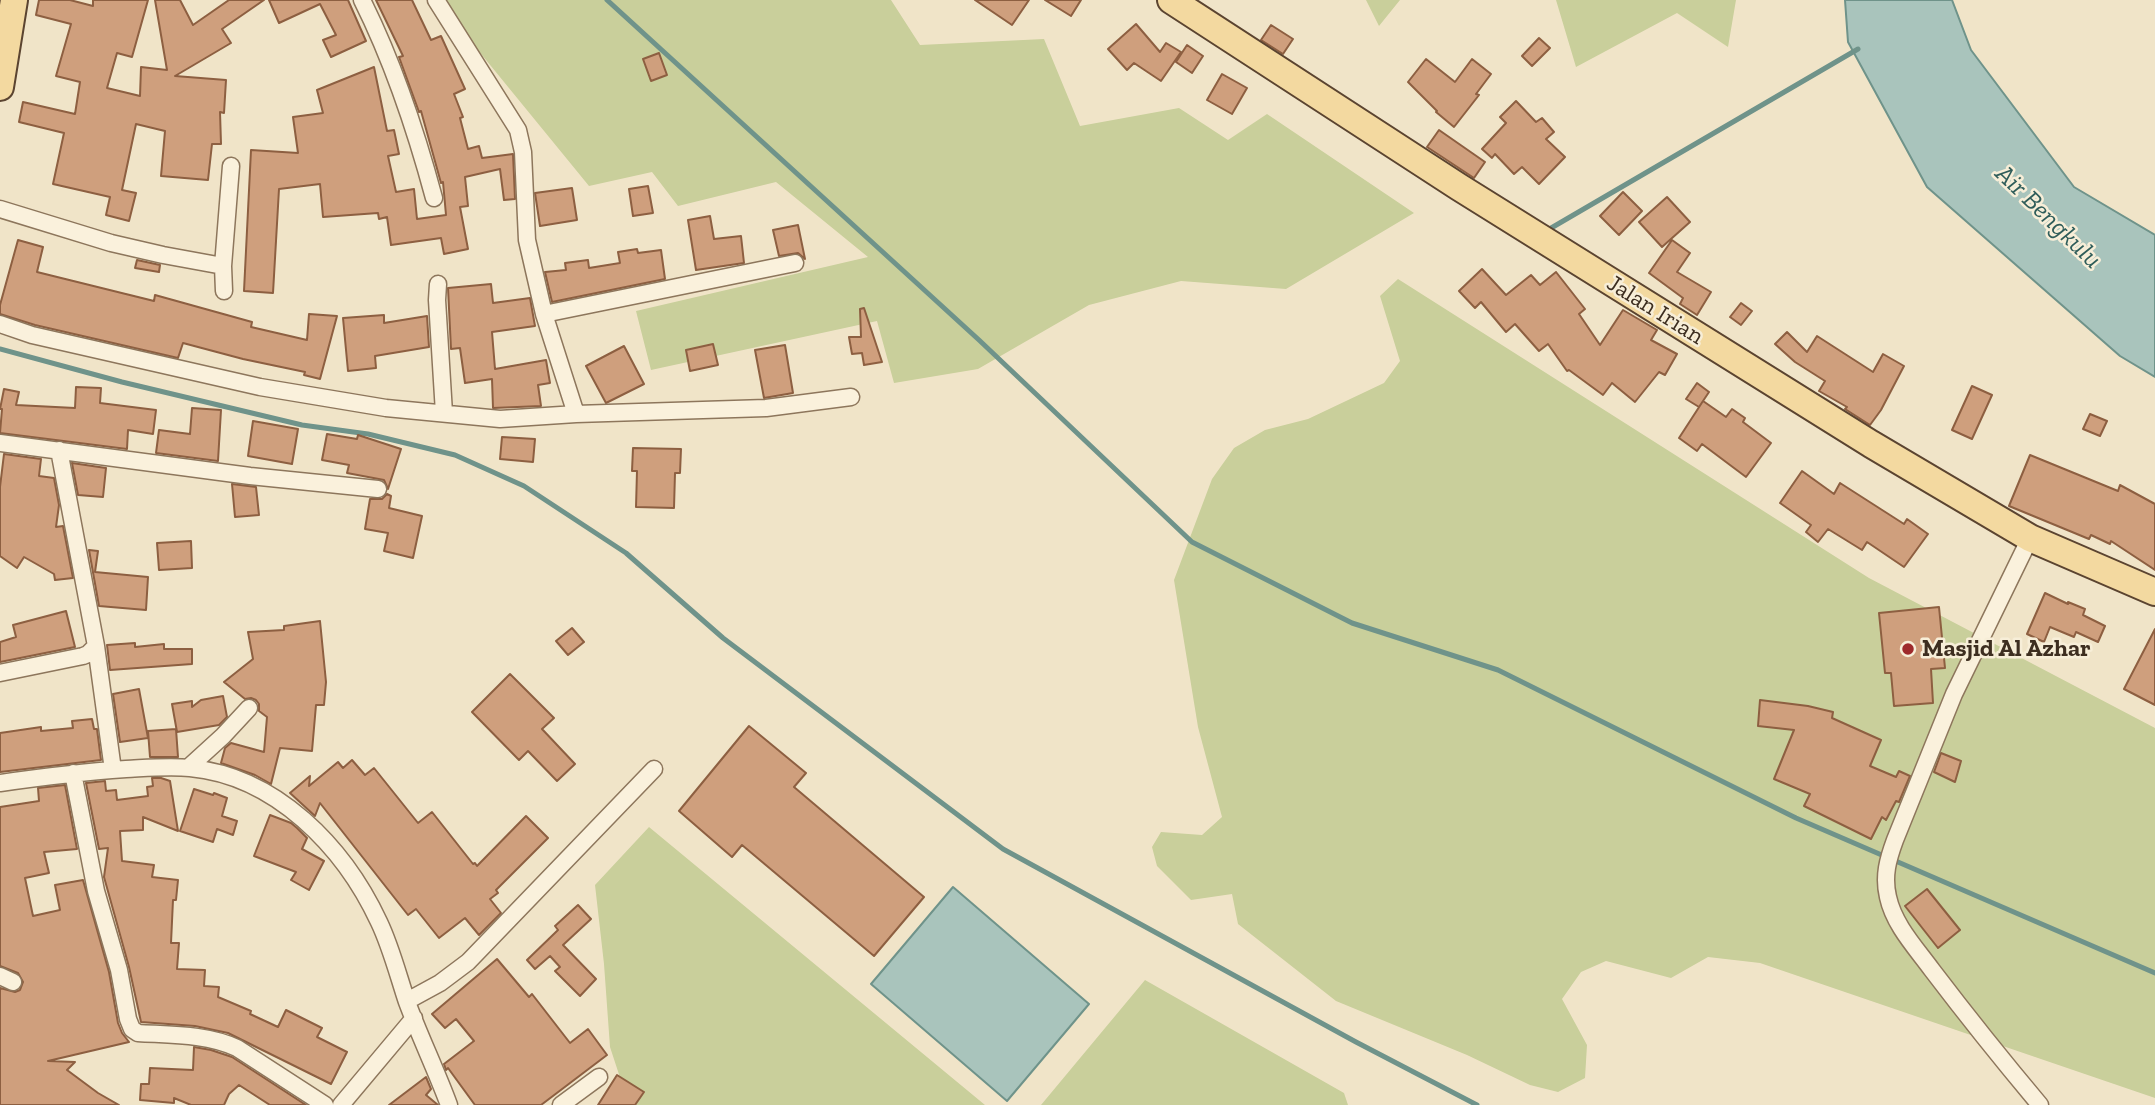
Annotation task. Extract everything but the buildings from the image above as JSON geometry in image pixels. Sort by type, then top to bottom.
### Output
[{"type":"main road","points":[[0,87],[14,0]]},
{"type":"main road","name":"Jalan Irian","points":[[1171,0],[1671,321],[2030,538],[2155,592]]},
{"type":"street","points":[[362,0],[385,50],[434,198]]},
{"type":"street","points":[[436,0],[518,130],[523,152],[527,240],[544,314],[576,414]]},
{"type":"street","points":[[224,291],[223,266],[231,166]]},
{"type":"street","points":[[0,209],[111,243],[223,266]]},
{"type":"street","points":[[544,314],[795,263]]},
{"type":"street","points":[[438,284],[444,413]]},
{"type":"street","points":[[0,324],[32,335],[260,387],[347,402],[500,419],[766,408],[851,397]]},
{"type":"street","points":[[0,443],[250,476],[378,488]]},
{"type":"street","points":[[59,450],[96,639],[113,770]]},
{"type":"street","points":[[2030,538],[1954,694],[1886,864],[1887,896],[1902,929],[1964,1013],[2040,1105]]},
{"type":"street","points":[[0,673],[83,656],[96,646]]},
{"type":"street","points":[[189,768],[249,708]]},
{"type":"street","points":[[0,783],[73,773],[189,768],[226,776],[273,798],[295,812],[331,845],[347,865],[375,914],[449,1105]]},
{"type":"street","points":[[407,1001],[440,983],[468,962],[654,769]]},
{"type":"street","points":[[73,773],[96,891],[117,962],[132,1029],[138,1033],[205,1038],[227,1043],[325,1105]]},
{"type":"street","points":[[341,1105],[414,1018]]},
{"type":"street","points":[[561,1105],[599,1077]]},
{"type":"green space","points":[[437,0],[891,0],[920,45],[1044,39],[1080,126],[1179,108],[1228,140],[1267,114],[1414,213],[1286,289],[1181,281],[1089,305],[978,369],[894,383],[877,321],[651,370],[636,311],[868,257],[776,182],[678,206],[652,172],[589,186]]},
{"type":"green space","points":[[1366,0],[1400,0],[1379,26]]},
{"type":"green space","points":[[1556,0],[1736,0],[1728,47],[1677,13],[1576,67]]},
{"type":"green space","points":[[1398,279],[1869,578],[2155,728],[2155,1098],[1760,963],[1708,957],[1671,978],[1606,961],[1581,972],[1562,999],[1587,1045],[1585,1078],[1558,1092],[1530,1085],[1467,1055],[1336,1001],[1238,924],[1232,894],[1191,900],[1157,866],[1152,847],[1161,832],[1202,835],[1222,817],[1198,727],[1174,580],[1212,479],[1234,448],[1265,430],[1308,419],[1384,383],[1400,361],[1380,296]]},
{"type":"green space","points":[[649,827],[985,1105],[629,1105],[610,1047],[595,885]]},
{"type":"green space","points":[[1145,980],[1344,1093],[1348,1105],[1041,1105]]},
{"type":"water","name":"Air Bengkulu","points":[[1845,0],[1952,0],[1971,50],[2074,187],[2155,235],[2155,377],[2120,356],[1927,187],[1848,42]]},
{"type":"water","points":[[953,887],[1089,1004],[1007,1101],[871,984]]},
{"type":"waterway","points":[[607,0],[979,340],[1192,542],[1352,623],[1498,670],[1796,818],[2155,973]]},
{"type":"waterway","points":[[1546,231],[1858,49]]},
{"type":"waterway","points":[[0,349],[122,382],[302,425],[368,434],[455,455],[524,486],[626,553],[723,638],[1003,849],[1477,1105]]},
{"type":"place","name":"Masjid Al Azhar","points":[[1908,649]]}]
